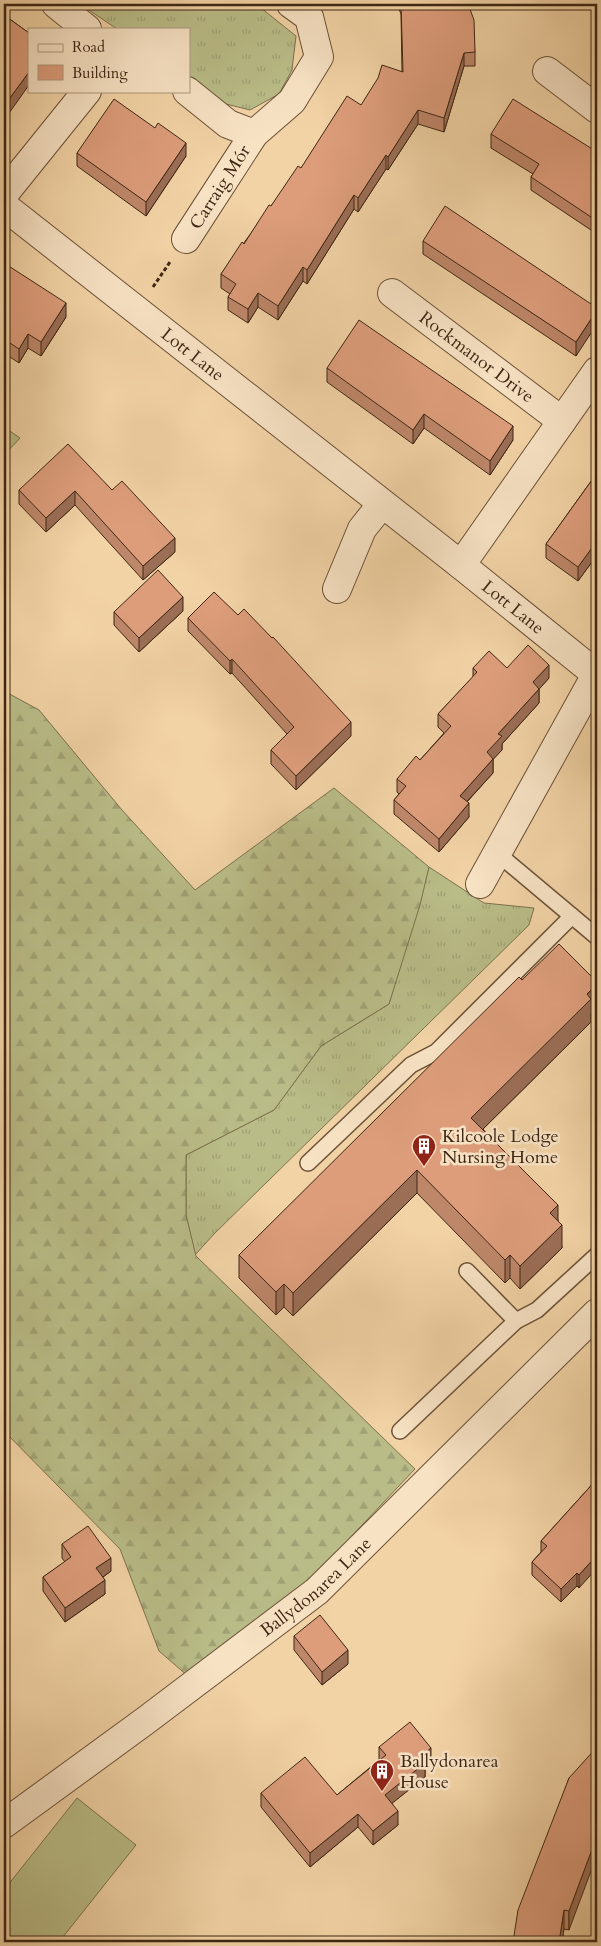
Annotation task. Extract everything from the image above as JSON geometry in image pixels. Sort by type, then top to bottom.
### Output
[{"type":"street","points":[[56,4],[87,28]]},
{"type":"street","name":"Carraig Mór","points":[[186,239],[254,134],[292,101],[319,57],[310,17],[291,4]]},
{"type":"street","points":[[547,71],[597,109]]},
{"type":"street","points":[[4,194],[86,92]]},
{"type":"street","name":"Carraig Mór","points":[[188,92],[228,124],[254,134]]},
{"type":"street","name":"Lott Lane","points":[[4,206],[597,673]]},
{"type":"street","name":"Rockmanor Drive","points":[[392,293],[562,421]]},
{"type":"street","points":[[461,565],[597,371]]},
{"type":"street","points":[[338,589],[362,529],[382,504]]},
{"type":"street","points":[[480,884],[597,673]]},
{"type":"street","name":"Ballydonarea Lane","points":[[4,1824],[145,1721],[317,1591],[597,1312]]},
{"type":"lane","points":[[497,853],[597,937]]},
{"type":"lane","points":[[308,1163],[411,1065],[436,1052],[572,916]]},
{"type":"lane","points":[[400,1431],[516,1321],[537,1310],[597,1256]]},
{"type":"lane","points":[[467,1271],[516,1321]]},
{"type":"path","points":[[136,310],[186,239]]},
{"type":"green space","points":[[80,4],[256,4],[296,36],[292,70],[279,94],[250,110],[226,104],[190,80],[190,28],[116,28]]},
{"type":"green space","points":[[4,427],[20,438],[4,455]]},
{"type":"green space","points":[[4,691],[39,710],[122,810],[195,890],[334,788],[429,867],[420,905],[389,1004],[321,1046],[274,1110],[186,1155],[186,1215],[196,1256],[415,1469],[313,1577],[189,1677],[159,1651],[120,1549],[4,1431]]},
{"type":"green space","points":[[429,867],[484,903],[534,908],[529,925],[214,1234],[195,1255],[186,1215],[186,1155],[274,1110],[321,1046],[389,1004]]},
{"type":"green space","points":[[77,1798],[136,1845],[59,1942],[12,1942],[4,1936],[4,1890]]},
{"type":"building","points":[[401,4],[468,4],[474,20],[475,52],[464,53],[444,118],[418,110],[388,157],[386,155],[358,198],[354,195],[307,270],[303,267],[278,306],[258,293],[248,309],[228,297],[236,284],[221,274],[298,166],[301,168],[347,96],[361,105],[378,78],[382,65],[403,72]]},
{"type":"building","points":[[4,15],[28,32],[28,73],[7,102],[4,100]]},
{"type":"building","points":[[114,99],[155,128],[158,123],[186,143],[146,202],[77,153]]},
{"type":"building","points":[[513,99],[597,152],[597,221],[531,177],[539,164],[491,134]]},
{"type":"building","points":[[445,206],[597,308],[576,342],[423,241]]},
{"type":"building","points":[[4,263],[66,303],[41,342],[28,334],[19,349],[4,339]]},
{"type":"building","points":[[359,320],[513,426],[490,461],[424,414],[413,430],[327,368]]},
{"type":"building","points":[[68,444],[112,490],[122,481],[175,538],[143,566],[75,491],[46,518],[19,490]]},
{"type":"building","points":[[597,473],[597,541],[578,567],[546,544]]},
{"type":"building","points":[[158,570],[183,597],[139,638],[114,612]]},
{"type":"building","points":[[214,592],[238,615],[244,609],[273,637],[351,722],[296,776],[271,750],[294,727],[232,659],[230,661],[188,618]]},
{"type":"building","points":[[528,645],[549,665],[533,682],[539,689],[498,734],[502,736],[487,752],[493,759],[460,796],[469,803],[439,839],[394,800],[406,786],[397,779],[416,756],[420,760],[451,726],[438,714],[477,672],[473,668],[489,651],[507,668]]},
{"type":"building","name":"Kilcoole Lodge Nursing Home","points":[[559,944],[597,982],[587,994],[591,999],[471,1118],[558,1205],[550,1213],[562,1225],[520,1266],[510,1255],[505,1260],[417,1170],[293,1293],[284,1284],[276,1292],[239,1255],[519,977],[522,980]]},
{"type":"building","points":[[597,1479],[597,1555],[579,1575],[577,1573],[561,1589],[532,1562],[547,1546],[541,1541]]},
{"type":"building","points":[[88,1526],[111,1558],[96,1568],[105,1580],[65,1608],[43,1577],[71,1557],[62,1544]]},
{"type":"building","points":[[320,1615],[348,1650],[322,1672],[294,1636]]},
{"type":"building","name":"Ballydonarea House","points":[[410,1722],[431,1748],[420,1757],[425,1763],[385,1795],[398,1811],[373,1831],[358,1814],[310,1853],[261,1793],[305,1757],[337,1795],[386,1755],[379,1747]]},
{"type":"building","points":[[597,1747],[597,1836],[569,1911],[564,1910],[559,1942],[513,1942],[518,1910],[569,1778]]},
{"type":"place","name":"Kilcoole Lodge Nursing Home","points":[[424,1167]]},
{"type":"place","name":"Ballydonarea House","points":[[382,1792]]}]
